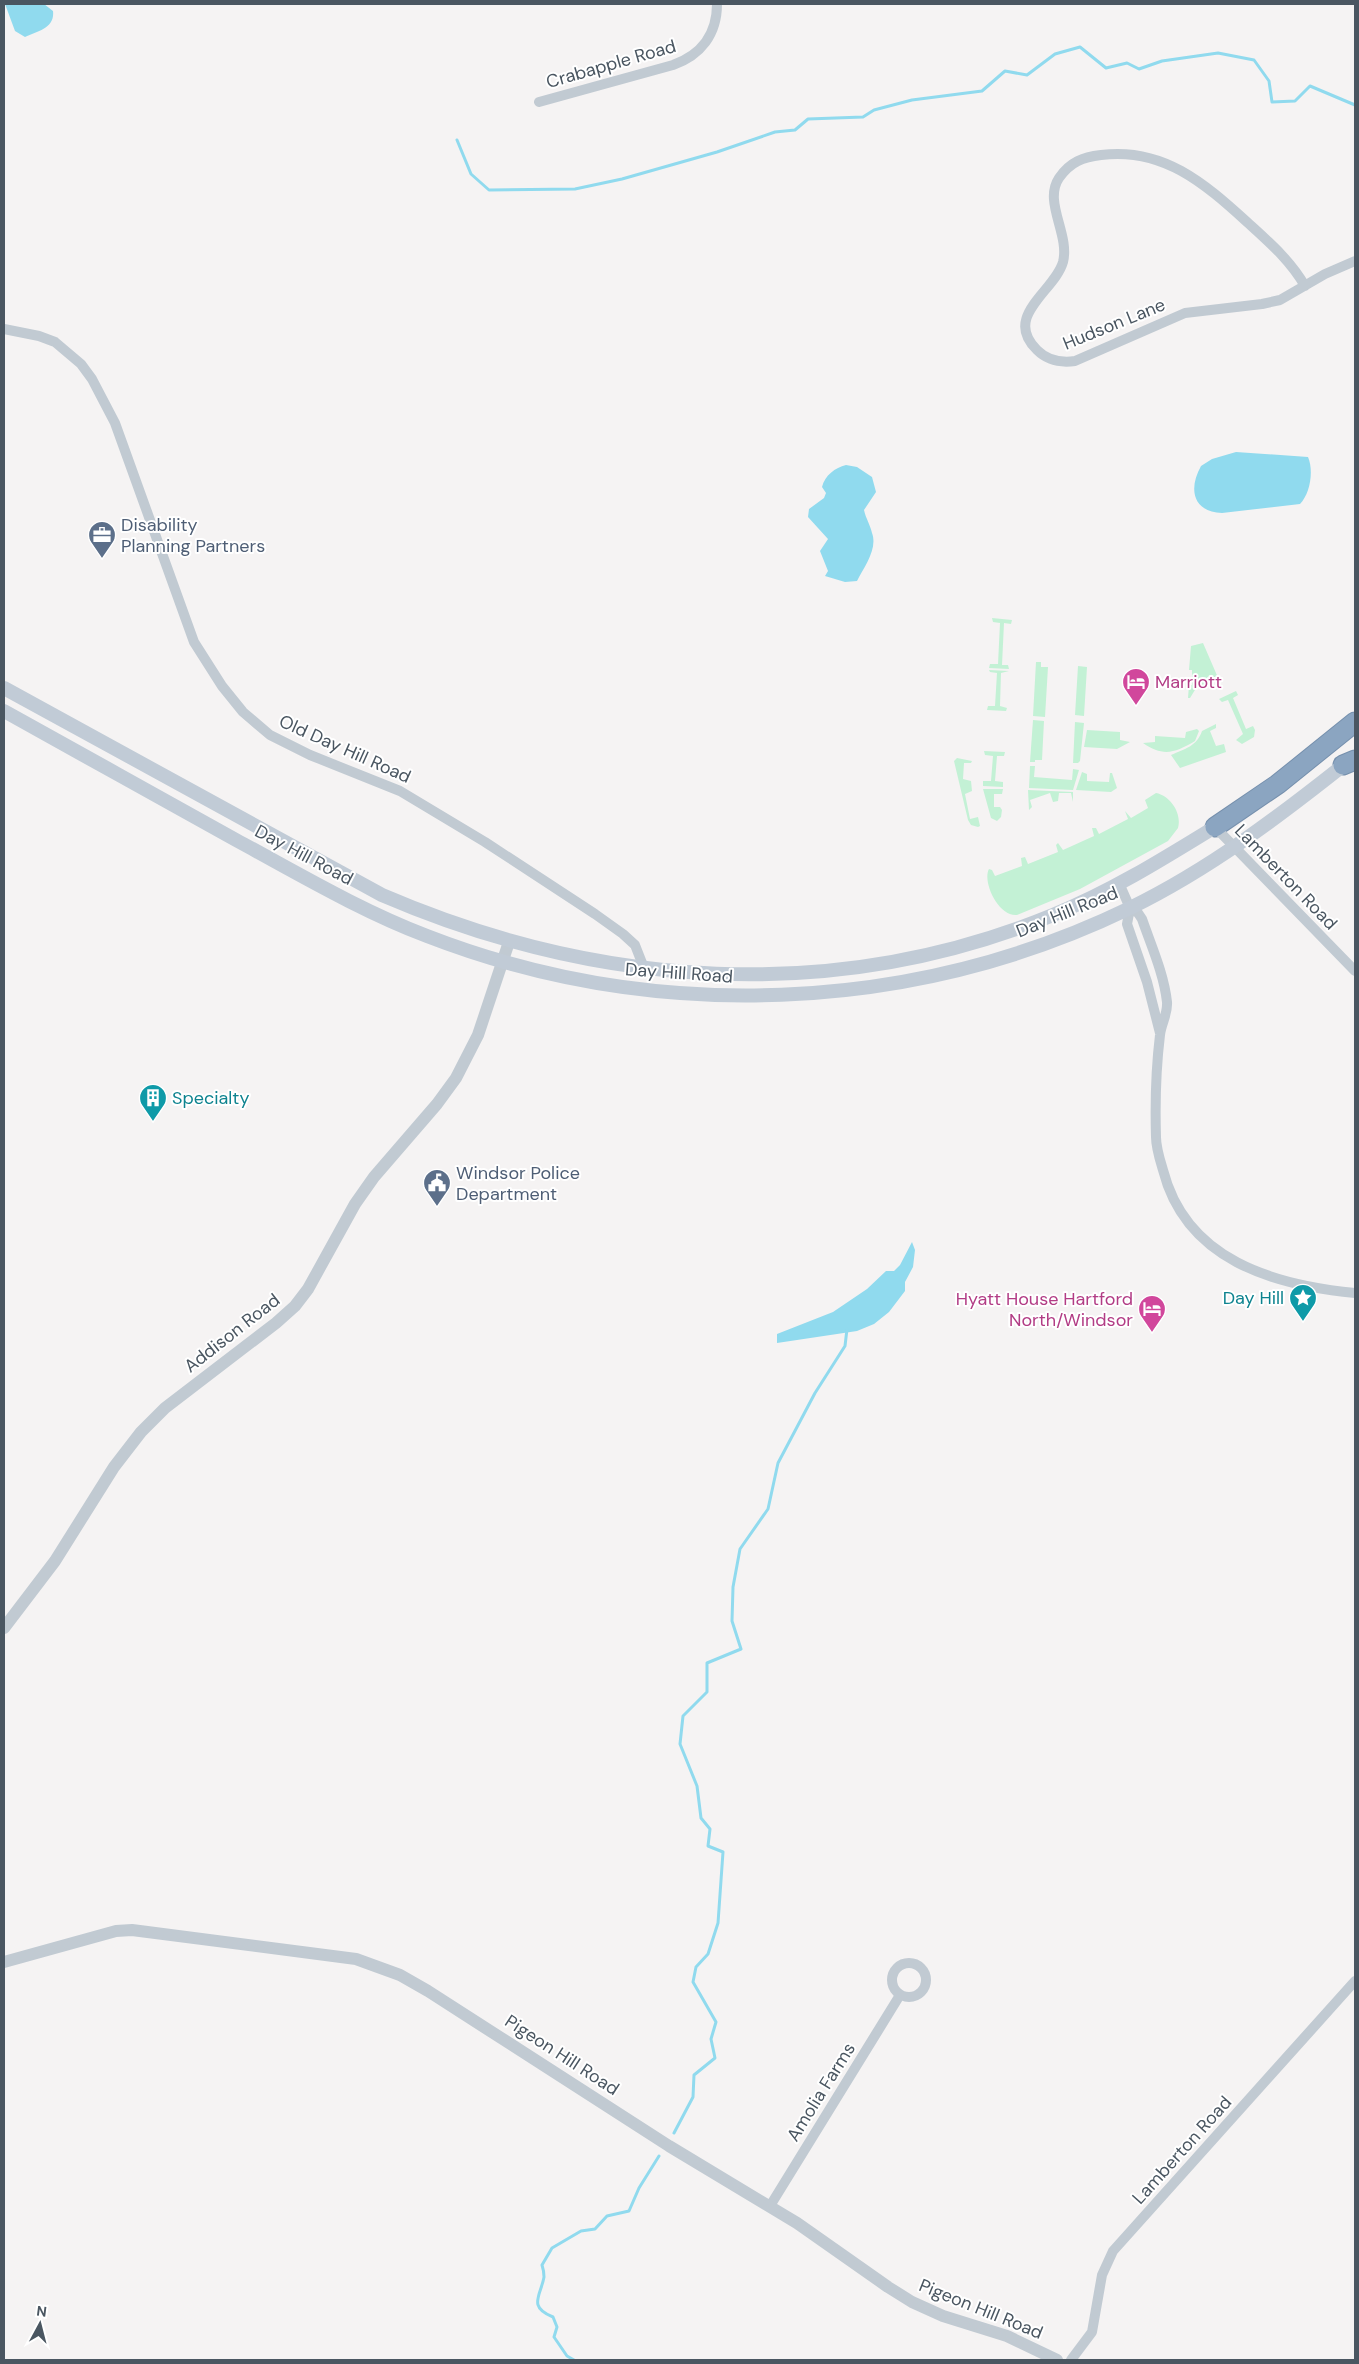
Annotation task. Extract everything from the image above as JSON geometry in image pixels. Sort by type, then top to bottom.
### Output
[{"type":"highway","points":[[1215,827],[1278,784],[1355,722]]},
{"type":"main road","name":"Day Hill Road","points":[[4,688],[382,895],[448,922],[509,942],[586,959],[644,968],[714,974],[771,974],[823,971],[943,951],[1003,934],[1066,909],[1119,883],[1215,827]]},
{"type":"main road","name":"Day Hill Road","points":[[4,711],[334,894],[427,936],[503,962],[551,975],[642,990],[713,996],[771,996],[834,992],[892,984],[990,961],[1053,940],[1130,908],[1235,847],[1351,760]]},
{"type":"main road","points":[[106,768],[118,750]]},
{"type":"main road","points":[[886,962],[892,984]]},
{"type":"main road","points":[[771,974],[771,996]]},
{"type":"street","name":"Crabapple Road","points":[[538,102],[689,58],[703,46],[711,34],[717,4]]},
{"type":"street","name":"Hudson Lane","points":[[1305,286],[1288,261],[1218,196],[1189,174],[1164,162],[1149,158],[1122,154],[1092,156],[1073,163],[1056,185],[1054,202],[1064,238],[1063,261],[1054,280],[1032,306],[1027,319],[1028,335],[1032,344],[1044,356],[1062,363],[1075,361],[1186,313],[1280,300],[1338,268],[1355,261]]},
{"type":"street","name":"Old Day Hill Road","points":[[4,329],[39,336],[55,342],[81,364],[92,379],[115,423],[194,642],[222,686],[254,722],[270,736],[285,744],[418,800],[616,929],[635,945],[644,968]]},
{"type":"street","name":"Lamberton Road","points":[[1215,827],[1355,971]]},
{"type":"street","points":[[1119,883],[1130,908],[1127,924],[1147,982],[1160,1033]]},
{"type":"street","points":[[1130,908],[1138,912],[1142,919],[1164,986],[1167,1008],[1160,1033],[1156,1139],[1166,1185],[1179,1211],[1196,1232],[1215,1250],[1243,1267],[1286,1282],[1355,1293]]},
{"type":"street","name":"Addison Road","points":[[4,1628],[55,1561],[114,1467],[141,1432],[172,1403],[276,1323],[295,1306],[308,1289],[355,1204],[456,1078],[478,1035],[509,942]]},
{"type":"street","name":"Pigeon Hill Road","points":[[4,1962],[116,1931],[132,1930],[239,1945],[335,1955],[372,1963],[400,1975],[428,1991],[669,2146],[770,2206],[912,2302],[943,2316],[1007,2336],[1056,2360]]},
{"type":"street","name":"Lamberton Road","points":[[1071,2360],[1092,2332],[1102,2275],[1113,2251],[1355,1981]]},
{"type":"street","name":"Amolia Farms","points":[[770,2206],[900,1995]]},
{"type":"green space","points":[[992,618],[1012,620],[1011,624],[1004,623],[1002,665],[1008,665],[1009,669],[989,668],[990,664],[998,664],[1000,623],[993,622]]},
{"type":"green space","points":[[1203,643],[1219,680],[1204,686],[1198,685],[1190,698],[1188,698],[1189,685],[1192,685],[1192,670],[1189,670],[1191,646]]},
{"type":"green space","points":[[1036,662],[1041,662],[1041,667],[1048,667],[1045,717],[1033,716]]},
{"type":"green space","points":[[1078,666],[1087,667],[1084,716],[1075,715]]},
{"type":"green space","points":[[989,670],[1009,671],[1001,673],[1000,706],[1007,708],[1006,711],[987,710],[988,706],[995,706],[997,673],[990,672]]},
{"type":"green space","points":[[1236,691],[1238,695],[1233,698],[1246,729],[1253,726],[1255,730],[1254,737],[1242,744],[1236,740],[1243,734],[1228,700],[1222,702],[1219,699]]},
{"type":"green space","points":[[1033,720],[1044,721],[1042,760],[1030,762]]},
{"type":"green space","points":[[1075,722],[1084,723],[1080,761],[1078,763],[1073,763]]},
{"type":"green space","points":[[1216,724],[1216,728],[1210,731],[1216,746],[1224,744],[1226,752],[1180,768],[1171,755],[1194,744],[1202,731]]},
{"type":"green space","points":[[1197,729],[1199,731],[1195,741],[1175,751],[1163,752],[1143,743],[1155,742],[1155,736],[1185,738],[1186,732]]},
{"type":"green space","points":[[1087,730],[1120,732],[1120,740],[1130,742],[1117,749],[1084,747]]},
{"type":"green space","points":[[984,751],[1005,752],[1004,756],[997,756],[995,781],[1003,782],[1003,787],[983,786],[983,781],[991,781],[993,756],[985,755]]},
{"type":"green space","points":[[957,758],[972,761],[971,763],[964,763],[963,779],[971,781],[972,791],[965,794],[970,819],[978,817],[980,826],[978,827],[971,825],[968,820],[954,761]]},
{"type":"green space","points":[[1030,766],[1035,766],[1034,777],[1072,780],[1073,769],[1079,770],[1073,790],[1029,788]]},
{"type":"green space","points":[[1082,772],[1087,774],[1087,781],[1109,782],[1110,773],[1112,773],[1117,788],[1111,792],[1076,790]]},
{"type":"green space","points":[[983,789],[1003,789],[1002,794],[994,794],[994,807],[1000,807],[1002,810],[1001,817],[997,821],[991,818]]},
{"type":"green space","points":[[1028,790],[1073,792],[1073,802],[1071,793],[1059,793],[1058,801],[1053,802],[1050,793],[1030,800],[1032,807],[1029,810]]},
{"type":"green space","points":[[1156,793],[1171,802],[1177,812],[1178,828],[1168,841],[1080,889],[1017,915],[1010,914],[1004,910],[993,897],[987,875],[989,869],[992,870],[995,876],[1022,866],[1021,858],[1025,857],[1028,864],[1058,852],[1056,845],[1058,843],[1063,850],[1094,836],[1092,828],[1096,828],[1099,834],[1128,819],[1125,811],[1131,818],[1148,808],[1145,800]]},
{"type":"water","points":[[5,4],[44,4],[53,11],[53,17],[45,28],[25,37],[15,31]]},
{"type":"water","points":[[1236,452],[1308,457],[1311,469],[1309,488],[1300,504],[1222,513],[1212,512],[1199,504],[1194,491],[1201,466],[1212,459]]},
{"type":"water","points":[[846,465],[857,467],[872,477],[876,492],[864,510],[873,539],[872,552],[857,581],[845,582],[825,576],[828,571],[820,551],[828,539],[808,517],[809,509],[824,498],[826,493],[822,487],[825,479],[834,470]]},
{"type":"water","points":[[912,1242],[915,1250],[913,1267],[905,1282],[905,1291],[889,1312],[874,1324],[857,1331],[777,1343],[777,1334],[833,1312],[867,1289],[886,1271],[894,1271],[900,1265]]},
{"type":"waterway","points":[[457,140],[471,174],[489,190],[575,189],[622,179],[717,152],[775,132],[795,130],[808,119],[863,117],[874,110],[912,100],[982,91],[1005,71],[1027,75],[1055,54],[1080,47],[1106,68],[1127,63],[1139,69],[1162,61],[1218,53],[1254,60],[1269,81],[1272,102],[1295,101],[1310,86],[1355,105]]},
{"type":"waterway","points":[[674,2133],[693,2097],[694,2075],[715,2058],[711,2039],[716,2022],[693,1982],[696,1967],[708,1954],[718,1923],[723,1852],[708,1846],[710,1829],[701,1818],[697,1786],[680,1744],[683,1716],[707,1692],[707,1663],[741,1649],[732,1621],[733,1587],[740,1549],[768,1509],[778,1463],[815,1393],[845,1346],[847,1329]]},
{"type":"waterway","points":[[574,2360],[567,2356],[554,2337],[557,2327],[553,2317],[545,2313],[538,2305],[544,2277],[542,2265],[552,2248],[581,2231],[595,2229],[607,2216],[629,2211],[639,2188],[659,2156]]},
{"type":"place","name":"Disability Planning Partners","points":[[102,559]]},
{"type":"place","name":"Marriott","points":[[1136,706]]},
{"type":"place","name":"Specialty","points":[[153,1122]]},
{"type":"place","name":"Windsor Police Department","points":[[437,1207]]},
{"type":"place","name":"Day Hill","points":[[1303,1322]]},
{"type":"place","name":"Hyatt House Hartford North/Windsor","points":[[1152,1333]]}]
